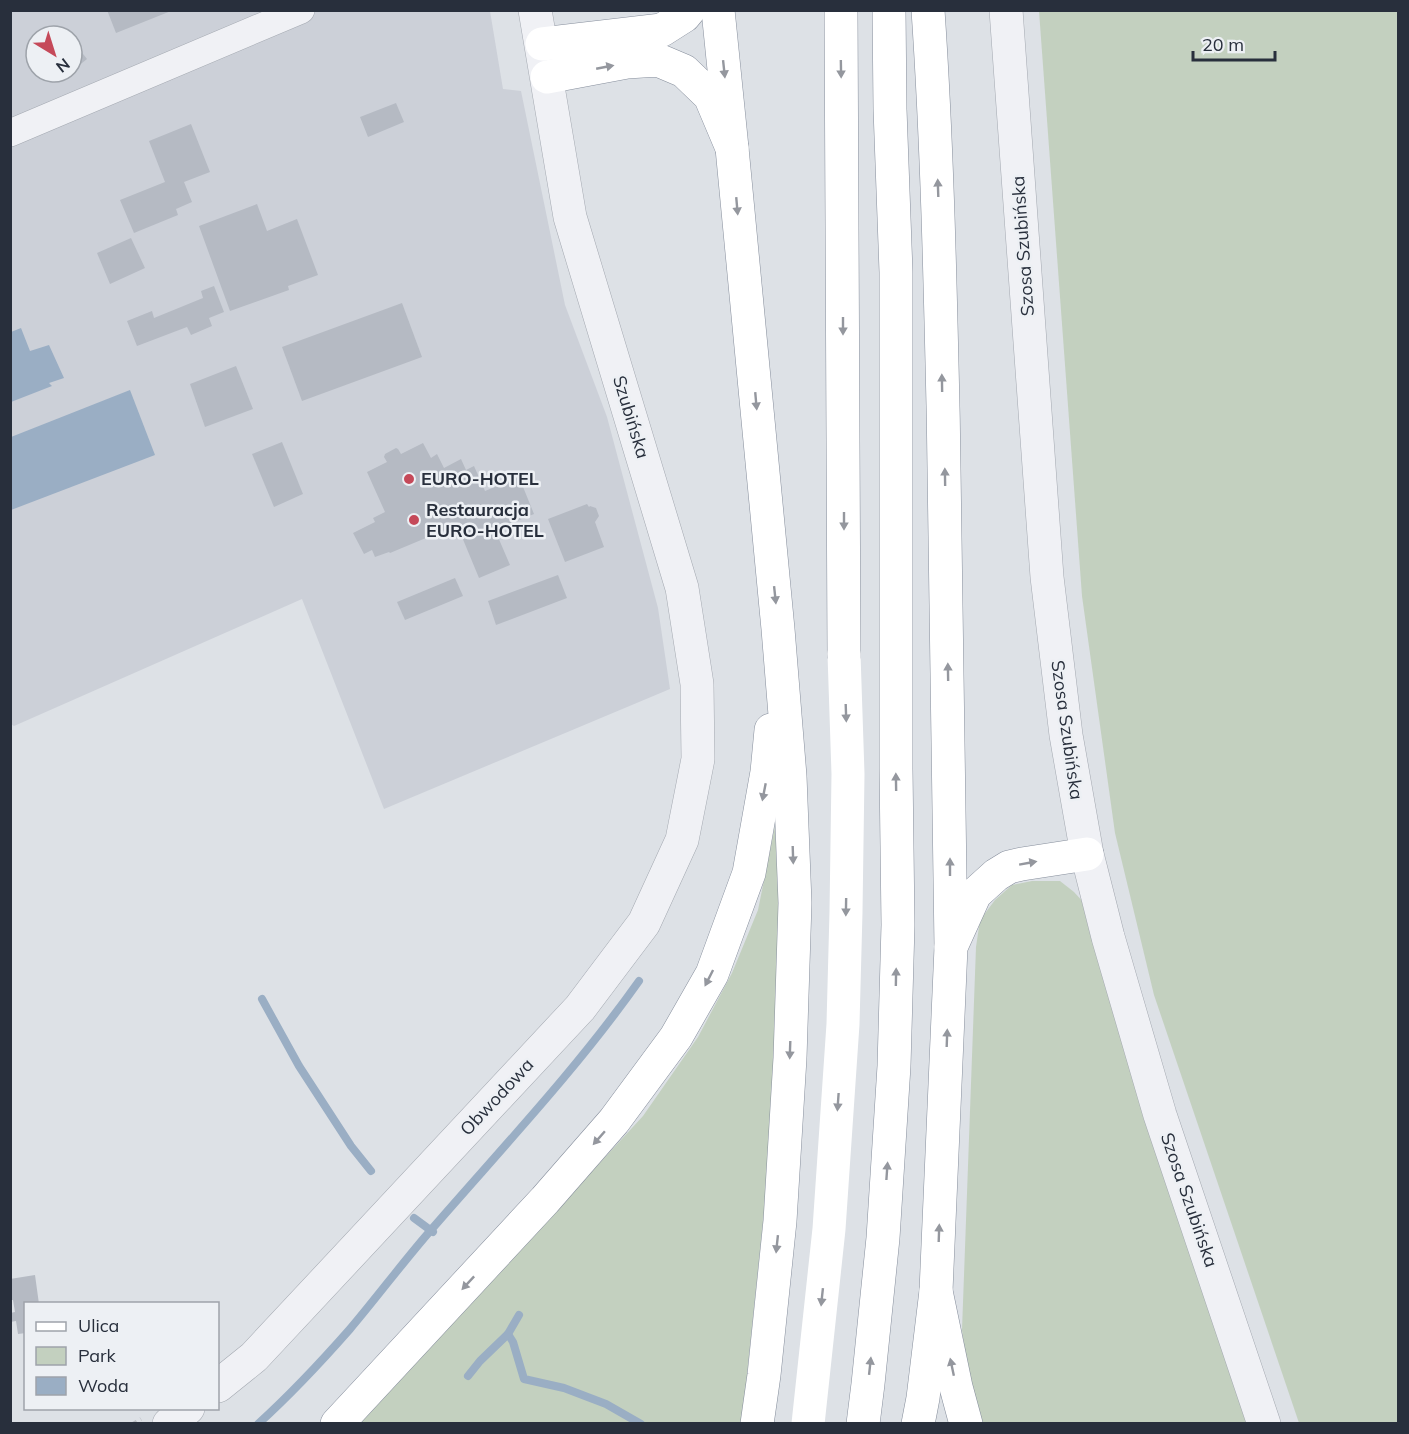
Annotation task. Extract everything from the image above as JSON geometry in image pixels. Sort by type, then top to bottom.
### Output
[{"type":"main road","points":[[542,44],[662,30],[684,16],[689,10]]},
{"type":"main road","points":[[718,10],[778,629],[790,776],[795,903],[790,1058],[780,1221],[757,1424]]},
{"type":"main road","points":[[808,1424],[830,1229],[843,1024],[846,933],[848,774],[844,654],[841,10]]},
{"type":"main road","points":[[862,1424],[883,1238],[894,1066],[898,925],[896,272],[890,109],[890,10]]},
{"type":"main road","points":[[918,1424],[936,1291],[951,947],[947,575],[939,212],[928,10]]},
{"type":"main road","points":[[547,77],[627,62],[658,60],[684,71],[710,96],[732,148]]},
{"type":"main road","points":[[337,1424],[537,1208],[614,1121],[676,1037],[712,974],[748,873],[767,772],[778,629]]},
{"type":"main road","points":[[951,947],[975,894],[996,875],[1009,867],[1087,854]]},
{"type":"main road","points":[[936,1291],[966,1424]]},
{"type":"street","points":[[10,133],[301,10]]},
{"type":"street","points":[[536,10],[547,77]]},
{"type":"street","name":"Szosa Szubińska","points":[[1006,10],[1047,577],[1066,735],[1087,854],[1108,937],[1160,1115],[1264,1424]]},
{"type":"street","name":"Szubińska","points":[[547,77],[570,217],[682,588],[697,684],[698,759]]},
{"type":"street","name":"Obwodowa","points":[[219,1385],[254,1357],[580,1008],[644,923],[682,840],[698,759]]},
{"type":"street","points":[[169,1424],[186,1410]]},
{"type":"shaded area","points":[[10,11],[490,11],[503,89],[521,91],[565,305],[607,417],[658,608],[670,689],[384,809],[302,599],[14,726],[11,724]]},
{"type":"green space","points":[[1039,11],[1398,11],[1398,1423],[1299,1423],[1154,995],[1115,833],[1082,596]]},
{"type":"green space","points":[[775,826],[781,952],[767,1184],[742,1423],[359,1424],[643,1116],[698,1037],[732,973],[758,910]]},
{"type":"green space","points":[[1032,881],[1060,881],[1085,904],[1249,1423],[978,1424],[972,1407],[962,1330],[976,947],[980,920],[995,900],[1012,885]]},
{"type":"water","points":[[21,328],[30,351],[49,345],[64,378],[49,383],[52,386],[11,402],[11,332]]},
{"type":"water","points":[[130,390],[155,455],[11,510],[11,437]]},
{"type":"building","points":[[107,10],[171,10],[171,11],[116,33]]},
{"type":"building","points":[[396,103],[404,122],[368,137],[360,117]]},
{"type":"building","points":[[191,124],[210,172],[184,182],[192,202],[176,209],[178,215],[134,233],[120,200],[165,182],[149,141]]},
{"type":"building","points":[[257,204],[267,231],[297,219],[318,275],[288,286],[289,290],[230,311],[199,226]]},
{"type":"building","points":[[131,238],[145,268],[110,284],[97,253]]},
{"type":"building","points":[[214,286],[224,312],[209,318],[212,326],[191,335],[187,327],[137,346],[127,321],[152,311],[154,318],[203,298],[201,291]]},
{"type":"building","points":[[402,303],[422,357],[302,401],[282,347]]},
{"type":"building","points":[[236,366],[253,409],[205,427],[190,384]]},
{"type":"building","points":[[282,442],[303,494],[274,507],[252,454]]},
{"type":"building","points":[[423,443],[431,458],[437,454],[444,468],[461,459],[466,470],[474,466],[485,491],[519,477],[534,514],[495,530],[510,565],[479,578],[457,525],[390,553],[375,557],[372,550],[364,554],[353,533],[375,522],[373,518],[385,512],[367,472],[387,462],[385,454],[396,448],[401,454]]},
{"type":"building","points":[[587,504],[589,507],[596,508],[599,516],[595,522],[604,547],[565,562],[548,519]]},
{"type":"building","points":[[558,575],[567,598],[496,625],[488,601]]},
{"type":"building","points":[[455,578],[463,596],[405,620],[397,602]]},
{"type":"building","points":[[35,1275],[39,1302],[24,1302],[24,1333],[18,1334],[16,1321],[10,1322],[10,1313],[15,1312],[13,1300],[10,1300],[10,1279]]},
{"type":"waterway","points":[[258,1424],[306,1378],[350,1329],[421,1242],[590,1046],[639,981]]},
{"type":"waterway","points":[[262,999],[299,1066],[351,1146],[371,1171]]},
{"type":"waterway","points":[[414,1218],[433,1232]]},
{"type":"waterway","points":[[468,1376],[508,1334],[519,1315]]},
{"type":"waterway","points":[[508,1334],[513,1342],[524,1379],[564,1388],[606,1404],[641,1424]]},
{"type":"place","name":"EURO-HOTEL","points":[[409,479]]},
{"type":"place","name":"Restauracja EURO-HOTEL","points":[[414,520]]}]
